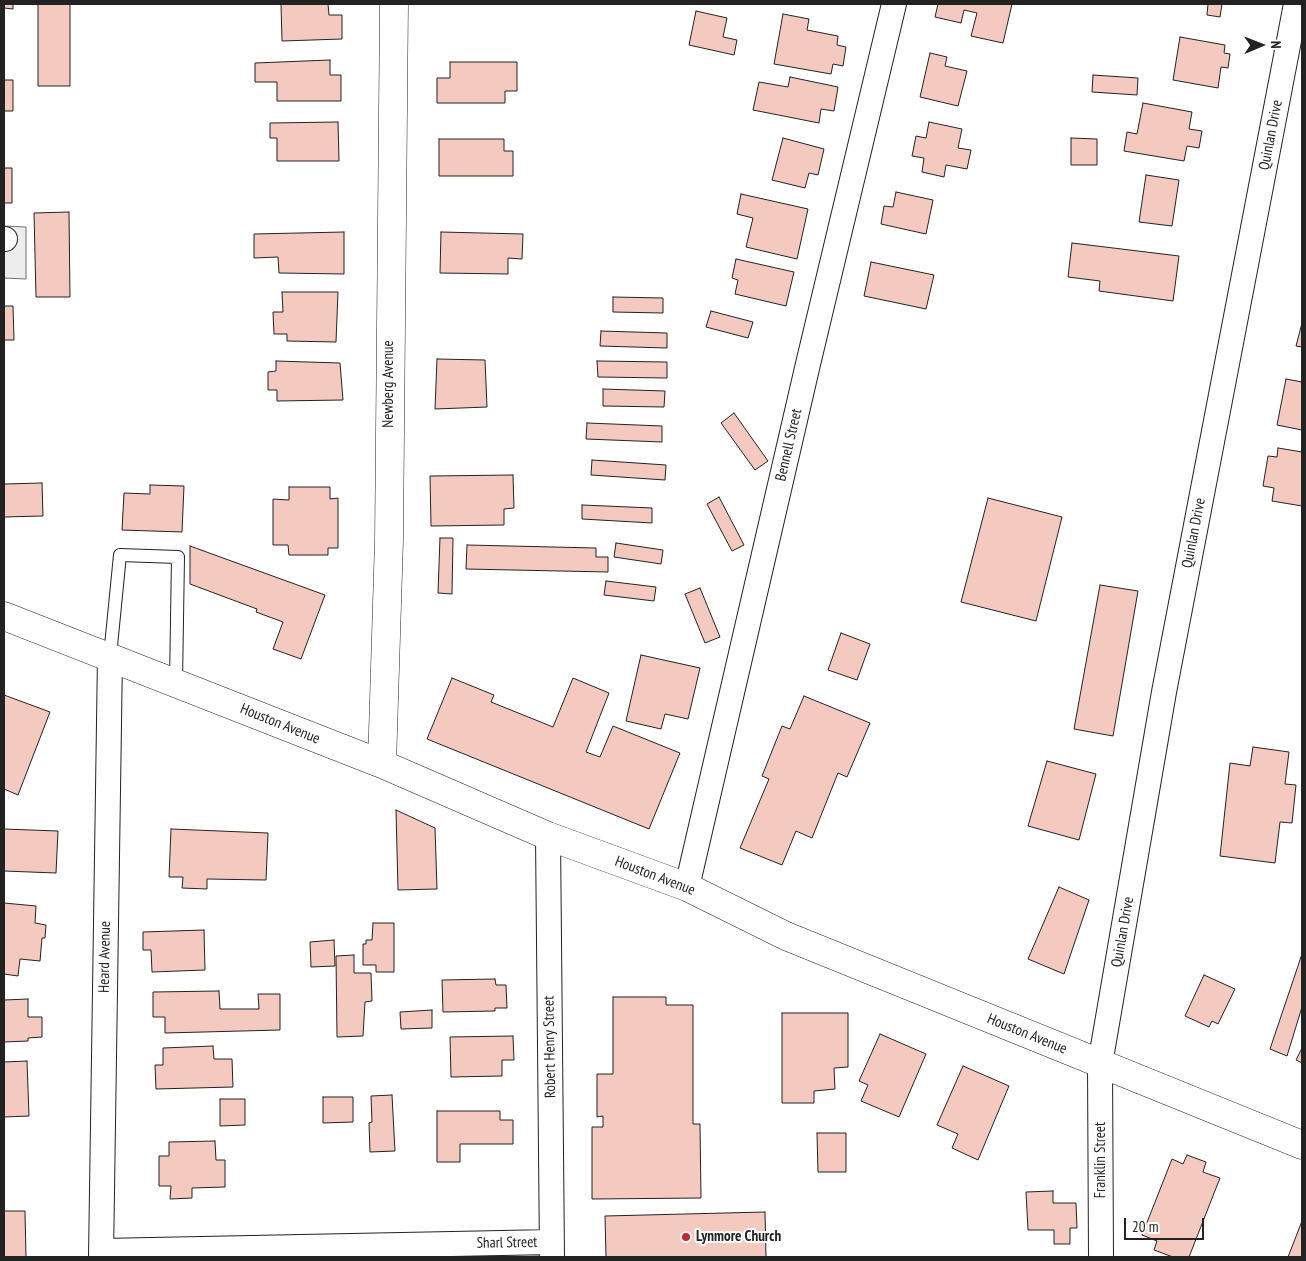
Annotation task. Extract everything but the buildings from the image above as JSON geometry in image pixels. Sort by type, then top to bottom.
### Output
[{"type":"street","name":"Newberg Avenue","points":[[382,764],[389,540],[394,4]]},
{"type":"street","name":"Bennell Street","points":[[686,887],[894,4]]},
{"type":"street","name":"Quinlan Drive","points":[[1100,1064],[1164,692],[1296,4]]},
{"type":"street","name":"Houston Avenue","points":[[4,616],[382,764],[548,836],[686,887],[786,936],[1302,1145]]},
{"type":"street","name":"Heard Avenue","points":[[101,1254],[110,656]]},
{"type":"street","name":"Robert Henry Street","points":[[548,836],[552,1250]]},
{"type":"street","name":"Franklin Street","points":[[1100,1064],[1101,1257]]},
{"type":"street","name":"Sharl Street","points":[[101,1254],[552,1250]]},
{"type":"lane","points":[[110,656],[120,555],[178,557],[176,682]]},
{"type":"shaded area","points":[[4,226],[26,227],[26,279],[4,278]]},
{"type":"place","name":"Lynmore Church","points":[[686,1237]]}]
